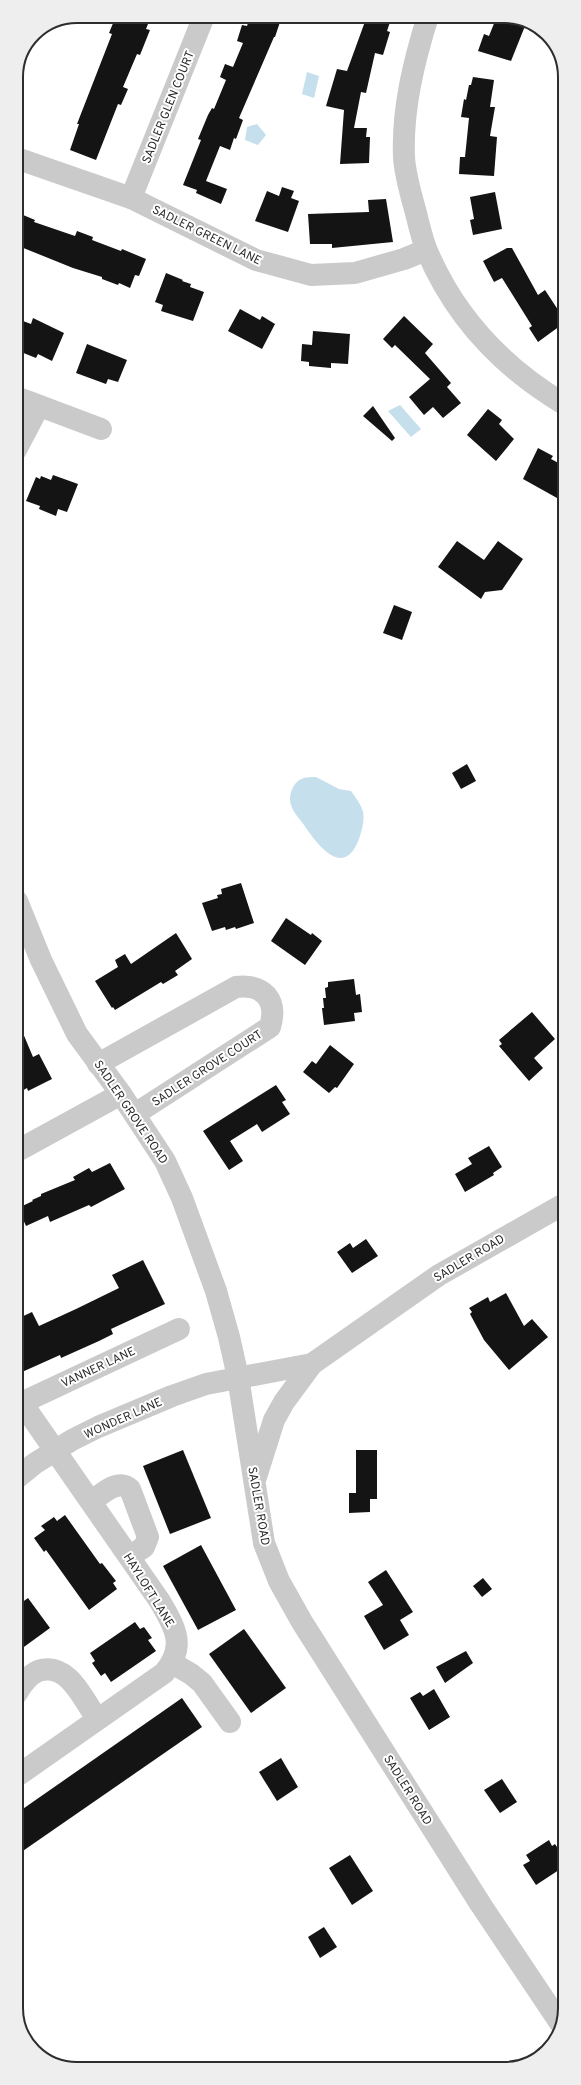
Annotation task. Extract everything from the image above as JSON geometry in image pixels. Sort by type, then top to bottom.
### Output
[{"type":"street","name":"SADLER GLEN COURT","points":[[131,198],[201,23]]},
{"type":"street","points":[[426,23],[414,63],[407,112],[404,156],[411,196],[426,250],[444,286],[470,325],[498,355],[535,387],[558,400]]},
{"type":"street","name":"SADLER GREEN LANE","points":[[23,160],[131,198],[256,260],[310,275],[355,273],[404,259],[426,250]]},
{"type":"street","points":[[23,400],[101,430]]},
{"type":"street","points":[[23,437],[39,406]]},
{"type":"street","name":"SADLER GROVE ROAD","points":[[23,918],[41,960],[77,1034],[135,1114],[165,1161],[182,1198],[216,1291],[238,1377]]},
{"type":"street","name":"SADLER GROVE COURT","points":[[98,1064],[236,987],[250,985],[263,992],[271,1001],[273,1015],[270,1027],[135,1114]]},
{"type":"street","points":[[23,1148],[121,1094]]},
{"type":"street","name":"SADLER ROAD","points":[[558,1207],[439,1275],[312,1364],[238,1377],[264,1543],[279,1581],[306,1629],[481,1905],[558,2012]]},
{"type":"street","name":"VANNER LANE","points":[[23,1403],[179,1329]]},
{"type":"street","points":[[255,1482],[274,1420],[284,1402],[312,1364]]},
{"type":"street","name":"WONDER LANE","points":[[23,1474],[55,1450],[98,1427],[172,1396],[206,1384],[238,1377]]},
{"type":"street","name":"HAYLOFT LANE","points":[[23,1408],[92,1501],[130,1556],[173,1626],[177,1647],[172,1664]]},
{"type":"street","points":[[92,1501],[111,1487],[118,1485],[127,1486],[130,1489],[148,1537],[144,1547],[130,1556]]},
{"type":"street","points":[[23,1768],[164,1673],[172,1664],[191,1674],[202,1683],[230,1722]]},
{"type":"street","points":[[23,1684],[36,1672],[44,1669],[61,1672],[68,1677],[97,1719]]},
{"type":"water","points":[[307,72],[319,76],[314,98],[302,94]]},
{"type":"water","points":[[257,124],[266,135],[258,145],[245,140],[247,127]]},
{"type":"water","points":[[400,405],[421,429],[411,437],[388,411]]},
{"type":"water","points":[[316,777],[339,789],[351,791],[361,807],[364,817],[360,836],[354,849],[348,856],[341,858],[326,852],[312,837],[292,808],[290,797],[294,785],[304,778]]},
{"type":"building","points":[[113,23],[148,23],[146,29],[150,30],[140,55],[137,54],[123,87],[128,89],[121,105],[118,104],[96,160],[70,150],[79,124],[77,124],[112,34],[109,33]]},
{"type":"building","points":[[248,23],[280,23],[275,37],[239,118],[243,120],[236,139],[234,138],[230,150],[220,146],[206,181],[227,189],[221,204],[196,193],[197,190],[183,185],[201,140],[198,139],[208,115],[212,108],[214,109],[226,80],[220,77],[225,64],[233,67],[243,43],[237,41],[242,25],[247,26]]},
{"type":"building","points":[[364,23],[390,23],[387,31],[390,32],[383,55],[375,53],[366,93],[361,92],[354,128],[367,128],[366,137],[370,137],[369,163],[340,164],[344,110],[326,106],[337,69],[347,71]]},
{"type":"building","points":[[494,23],[508,23],[525,27],[511,61],[478,51],[484,34],[489,36]]},
{"type":"building","points":[[473,77],[494,80],[490,107],[495,107],[490,136],[497,137],[494,176],[459,174],[460,157],[465,157],[469,118],[461,117],[464,99],[466,100],[469,85],[471,85]]},
{"type":"building","points":[[282,187],[294,191],[291,198],[299,201],[288,232],[255,221],[267,191],[279,196]]},
{"type":"building","points":[[495,192],[502,229],[473,235],[470,220],[474,219],[470,197]]},
{"type":"building","points":[[386,199],[393,242],[332,248],[332,244],[310,244],[308,214],[369,212],[368,200]]},
{"type":"building","points":[[23,215],[35,220],[34,222],[75,236],[77,231],[93,237],[92,240],[121,251],[122,249],[146,259],[139,276],[135,275],[130,288],[73,268],[23,248]]},
{"type":"building","points":[[507,248],[512,248],[538,295],[545,290],[558,310],[558,327],[538,342],[529,328],[532,326],[502,278],[494,282],[483,261]]},
{"type":"building","points":[[166,273],[191,284],[190,287],[204,292],[193,321],[161,311],[163,305],[155,302]]},
{"type":"building","points":[[240,309],[260,320],[262,316],[275,324],[262,349],[228,331]]},
{"type":"building","points":[[404,316],[433,344],[425,353],[451,383],[447,387],[461,403],[443,418],[433,407],[424,415],[409,397],[430,379],[395,345],[392,348],[383,339]]},
{"type":"building","points":[[33,318],[64,333],[52,361],[38,354],[36,358],[23,353],[23,321],[31,324]]},
{"type":"building","points":[[313,331],[350,334],[348,364],[331,363],[331,368],[309,366],[309,362],[301,361],[302,344],[312,345]]},
{"type":"building","points":[[87,344],[127,360],[118,382],[108,379],[106,384],[76,373]]},
{"type":"building","points":[[373,406],[395,438],[392,441],[363,416]]},
{"type":"building","points":[[488,409],[502,420],[499,424],[514,439],[496,461],[467,435]]},
{"type":"building","points":[[538,448],[553,456],[551,459],[558,463],[558,496],[557,498],[523,479]]},
{"type":"building","points":[[53,475],[78,484],[67,512],[58,509],[56,516],[39,509],[40,506],[26,501],[36,477],[40,479],[41,476],[51,480]]},
{"type":"building","points":[[457,541],[484,560],[498,541],[523,559],[502,590],[485,592],[481,599],[438,567]]},
{"type":"building","points":[[394,605],[412,612],[402,640],[383,633]]},
{"type":"building","points":[[467,764],[476,781],[461,789],[452,773]]},
{"type":"building","points":[[241,883],[254,923],[236,929],[235,927],[226,930],[225,927],[212,931],[202,903],[218,898],[217,895],[222,894],[221,889]]},
{"type":"building","points":[[286,918],[311,935],[312,933],[322,941],[305,965],[271,941]]},
{"type":"building","points":[[176,933],[192,959],[175,971],[178,975],[163,984],[161,982],[115,1010],[113,1007],[112,1008],[95,981],[118,967],[115,960],[125,954],[131,964]]},
{"type":"building","points":[[354,979],[356,995],[360,994],[362,1012],[354,1013],[355,1021],[324,1025],[322,1008],[324,1008],[323,998],[326,998],[325,988],[328,987],[328,982]]},
{"type":"building","points":[[532,1012],[555,1039],[534,1058],[543,1068],[529,1081],[499,1046],[502,1044],[499,1040]]},
{"type":"building","points":[[23,1033],[33,1057],[39,1054],[52,1079],[28,1091],[27,1088],[23,1090]]},
{"type":"building","points":[[330,1045],[354,1064],[337,1088],[335,1087],[329,1093],[303,1072],[312,1061],[316,1064]]},
{"type":"building","points":[[276,1085],[286,1100],[282,1102],[290,1114],[262,1132],[257,1124],[230,1141],[243,1161],[229,1170],[203,1131]]},
{"type":"building","points":[[489,1146],[502,1167],[493,1173],[494,1175],[465,1192],[455,1174],[472,1164],[468,1158]]},
{"type":"building","points":[[110,1163],[125,1189],[91,1207],[89,1205],[50,1222],[48,1216],[26,1226],[23,1219],[23,1206],[41,1196],[41,1194],[75,1180],[73,1177],[89,1168],[92,1172]]},
{"type":"building","points":[[366,1239],[378,1256],[352,1273],[337,1252],[350,1243],[353,1248]]},
{"type":"building","points":[[143,1260],[165,1304],[111,1329],[113,1334],[99,1341],[61,1358],[60,1355],[23,1372],[23,1316],[32,1312],[39,1326],[76,1309],[119,1288],[112,1275]]},
{"type":"building","points":[[506,1293],[524,1326],[532,1319],[548,1337],[509,1370],[484,1340],[470,1314],[472,1312],[469,1308],[488,1297],[490,1302]]},
{"type":"building","points":[[183,1450],[211,1518],[170,1534],[143,1466]]},
{"type":"building","points":[[356,1450],[377,1450],[377,1499],[370,1499],[370,1512],[349,1513],[349,1493],[356,1493]]},
{"type":"building","points":[[65,1515],[100,1564],[102,1563],[116,1581],[113,1583],[117,1589],[89,1610],[46,1550],[44,1552],[34,1538],[45,1530],[41,1526],[54,1517],[57,1521]]},
{"type":"building","points":[[201,1545],[236,1610],[198,1630],[163,1566]]},
{"type":"building","points":[[386,1570],[413,1612],[400,1620],[409,1635],[384,1650],[364,1616],[383,1605],[368,1582]]},
{"type":"building","points":[[483,1578],[492,1589],[482,1597],[473,1586]]},
{"type":"building","points":[[28,1598],[50,1628],[23,1648],[23,1602]]},
{"type":"building","points":[[135,1622],[140,1629],[144,1627],[152,1638],[148,1640],[156,1651],[111,1682],[105,1673],[101,1676],[92,1663],[95,1661],[90,1653]]},
{"type":"building","points":[[244,1629],[286,1688],[251,1713],[209,1654]]},
{"type":"building","points":[[466,1651],[473,1663],[445,1683],[436,1667]]},
{"type":"building","points":[[434,1689],[450,1717],[429,1730],[410,1698],[420,1692],[423,1696]]},
{"type":"building","points":[[182,1698],[202,1727],[23,1851],[23,1809]]},
{"type":"building","points":[[281,1758],[298,1787],[277,1801],[259,1772]]},
{"type":"building","points":[[502,1779],[517,1802],[500,1813],[484,1790]]},
{"type":"building","points":[[549,1840],[552,1846],[555,1844],[558,1848],[558,1871],[536,1885],[523,1865],[530,1861],[526,1855]]},
{"type":"building","points":[[350,1855],[373,1891],[352,1905],[329,1868]]},
{"type":"building","points":[[324,1927],[337,1947],[320,1958],[308,1937]]}]
